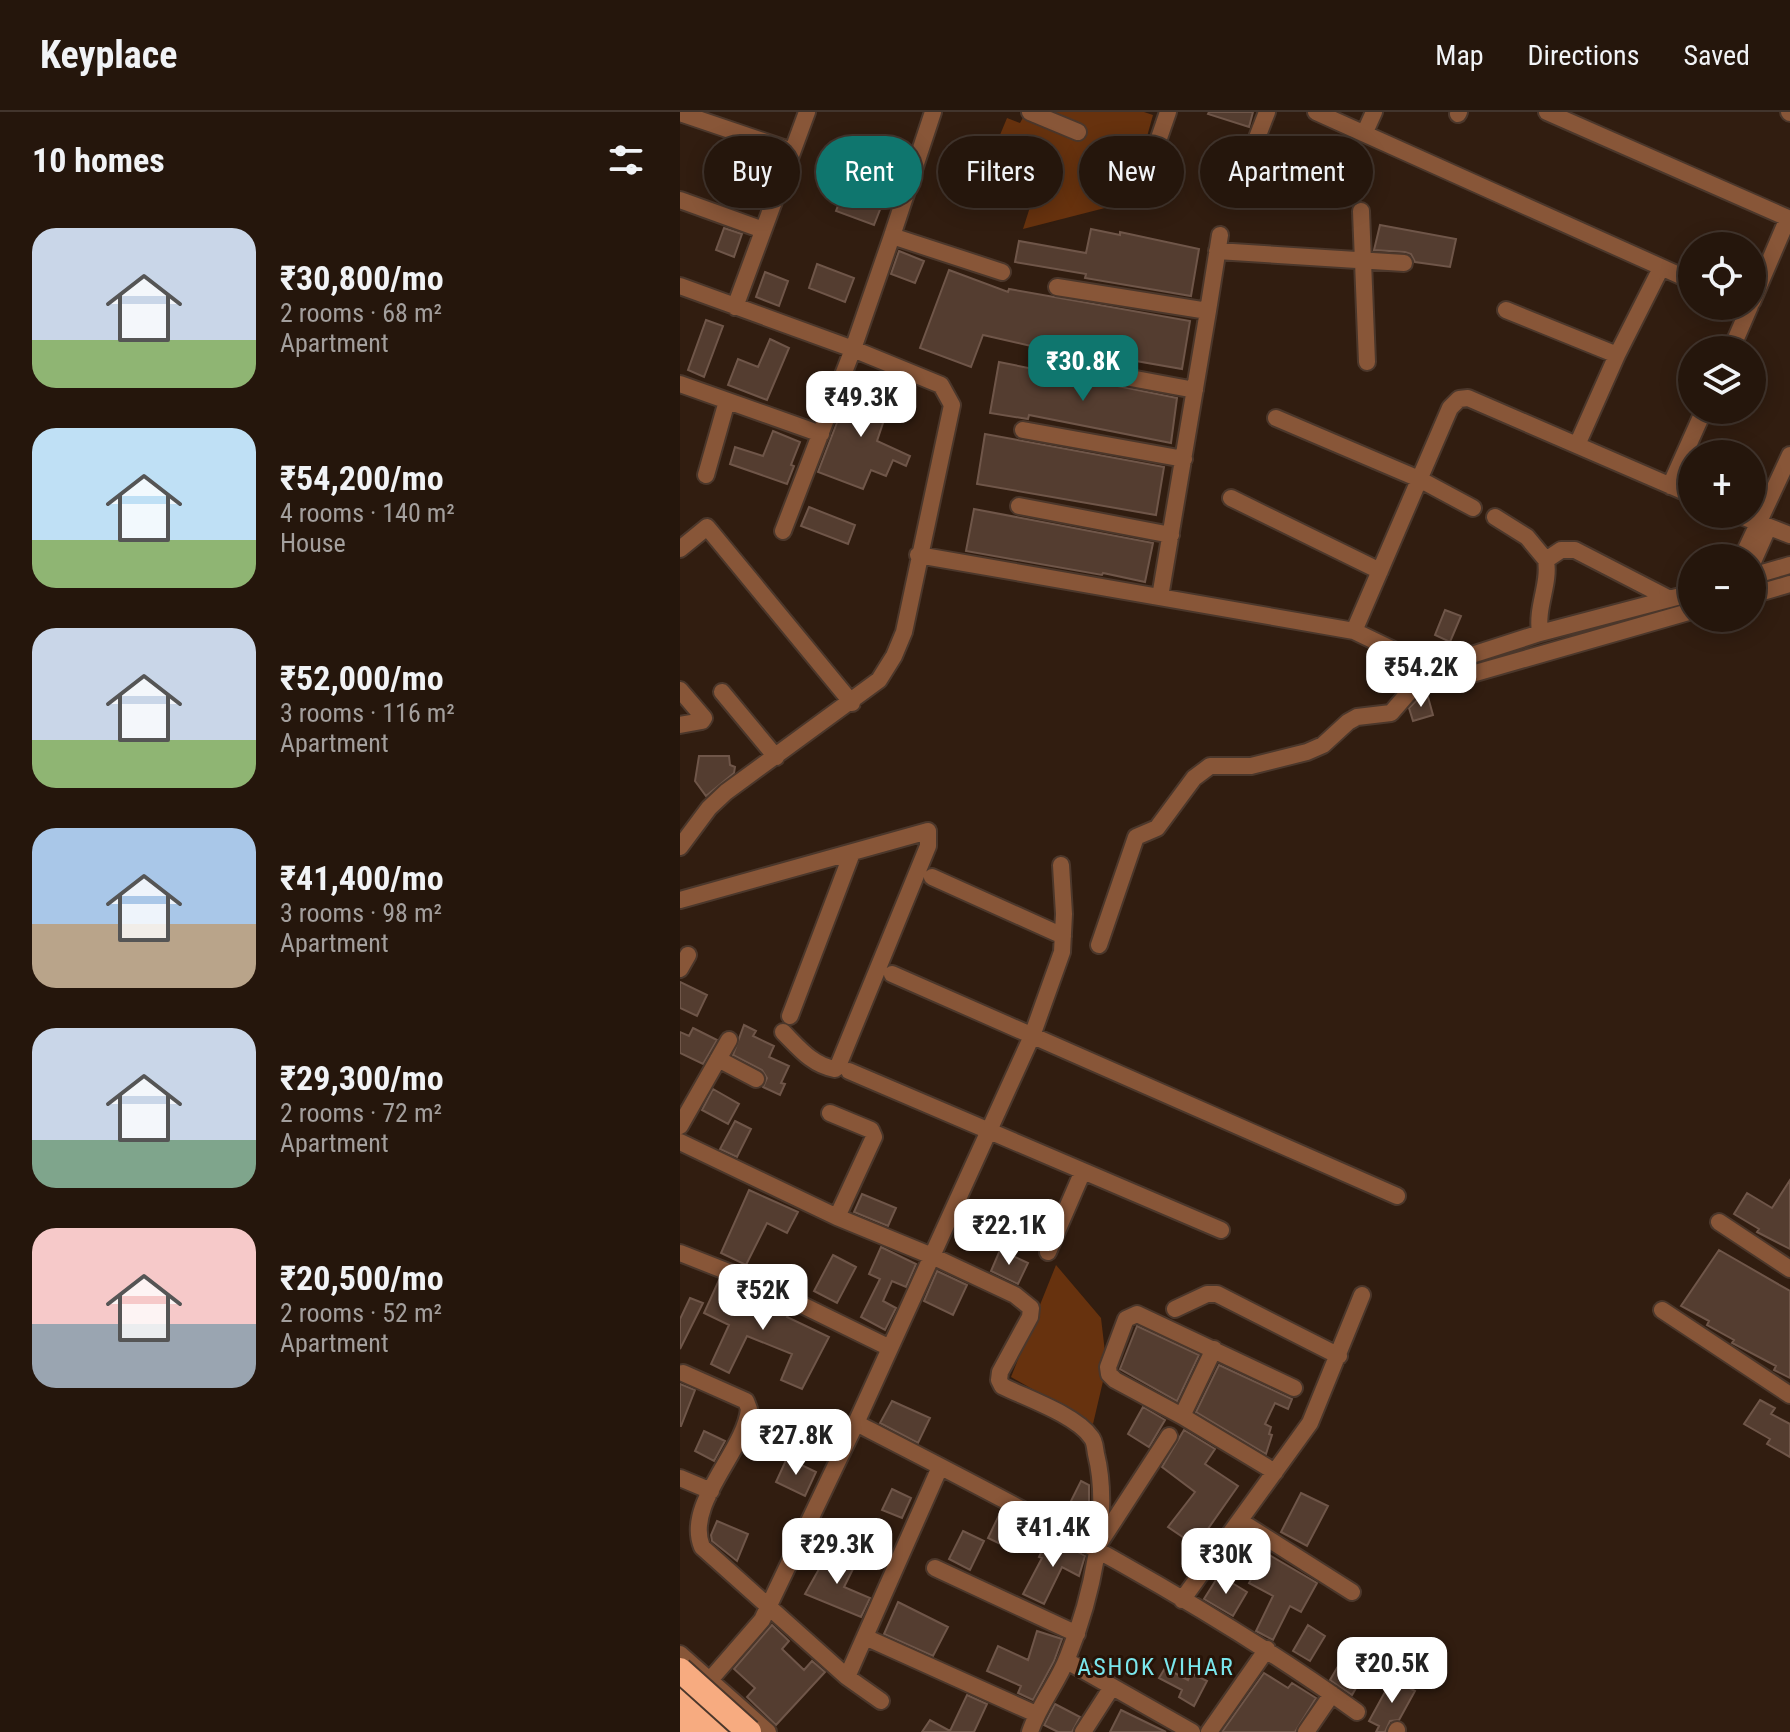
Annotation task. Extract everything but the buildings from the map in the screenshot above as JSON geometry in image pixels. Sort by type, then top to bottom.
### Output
[{"type":"highway","points":[[680,1670],[749,1732]]},
{"type":"highway","points":[[684,1703],[697,1732]]},
{"type":"highway","points":[[684,1703],[723,1732]]},
{"type":"street","points":[[798,136],[807,112]]},
{"type":"street","points":[[783,531],[853,349],[933,112]]},
{"type":"street","points":[[1030,112],[1078,132]]},
{"type":"street","points":[[1160,136],[1168,112]]},
{"type":"street","points":[[1258,136],[1267,112]]},
{"type":"street","points":[[1316,112],[1678,275]]},
{"type":"street","points":[[1365,132],[1374,112]]},
{"type":"street","points":[[1547,112],[1789,218],[1766,270]]},
{"type":"street","points":[[685,113],[750,136]]},
{"type":"street","points":[[680,200],[763,230]]},
{"type":"street","points":[[735,307],[771,208]]},
{"type":"street","points":[[1361,211],[1367,362]]},
{"type":"street","points":[[892,236],[1002,272]]},
{"type":"street","points":[[1160,597],[1219,243],[1404,263]]},
{"type":"street","points":[[1577,445],[1617,355],[1661,268]]},
{"type":"street","points":[[680,286],[853,349],[941,385],[952,405],[904,632],[894,656],[879,680],[852,703],[709,808],[680,847]]},
{"type":"street","points":[[1057,287],[1208,311]]},
{"type":"street","points":[[1506,310],[1617,355]]},
{"type":"street","points":[[1039,361],[1195,390]]},
{"type":"street","points":[[680,384],[821,434]]},
{"type":"street","points":[[1354,631],[1450,408],[1459,399],[1468,398],[1678,489]]},
{"type":"street","points":[[706,475],[727,401]]},
{"type":"street","points":[[1276,418],[1419,479],[1473,508]]},
{"type":"street","points":[[1670,486],[1698,424]]},
{"type":"street","points":[[1023,430],[1184,459]]},
{"type":"street","points":[[1766,518],[1790,455]]},
{"type":"street","points":[[1766,521],[1790,480]]},
{"type":"street","points":[[1231,498],[1380,571]]},
{"type":"street","points":[[1019,506],[1171,535]]},
{"type":"street","points":[[1495,517],[1527,537],[1546,560],[1544,593],[1537,615],[1540,633]]},
{"type":"street","points":[[680,549],[707,527],[852,703]]},
{"type":"street","points":[[1766,527],[1790,535]]},
{"type":"street","points":[[1546,560],[1561,550],[1575,550],[1670,599]]},
{"type":"street","points":[[918,555],[1354,631],[1458,678],[1678,615]]},
{"type":"street","points":[[1766,572],[1790,565]]},
{"type":"street","points":[[1766,591],[1790,584]]},
{"type":"street","points":[[1099,945],[1136,837],[1157,828],[1187,786],[1203,770],[1220,765],[1251,766],[1307,752],[1323,745],[1357,717],[1391,713],[1417,683],[1453,661],[1540,633],[1678,597]]},
{"type":"street","points":[[680,690],[704,718],[680,725]]},
{"type":"street","points":[[722,692],[776,757]]},
{"type":"street","points":[[680,900],[928,831],[928,846],[838,1066],[829,1069],[811,1061],[783,1032]]},
{"type":"street","points":[[790,1016],[852,853]]},
{"type":"street","points":[[684,1703],[710,1680],[762,1620],[990,1132],[1053,984],[1062,952],[1061,865]]},
{"type":"street","points":[[932,877],[1063,936]]},
{"type":"street","points":[[892,974],[1397,1196]]},
{"type":"street","points":[[680,1126],[729,1040]]},
{"type":"street","points":[[718,1059],[756,1079]]},
{"type":"street","points":[[849,1071],[1221,1230]]},
{"type":"street","points":[[830,1113],[871,1130],[874,1137],[837,1217]]},
{"type":"street","points":[[680,1142],[837,1217],[932,1256],[1015,1295],[1031,1308],[1030,1317],[1000,1372],[999,1380],[1002,1386],[1074,1421],[1093,1438],[1102,1478],[1096,1548],[1077,1634],[1067,1661],[1036,1714],[1030,1732]]},
{"type":"street","points":[[1048,1252],[1083,1171]]},
{"type":"street","points":[[1719,1222],[1790,1269]]},
{"type":"street","points":[[680,1253],[759,1284],[890,1348]]},
{"type":"street","points":[[1175,1309],[1207,1294],[1217,1294],[1339,1356]]},
{"type":"street","points":[[1182,1600],[1310,1423],[1362,1295]]},
{"type":"street","points":[[1662,1310],[1790,1395]]},
{"type":"street","points":[[1275,1472],[1115,1380],[1109,1374],[1108,1367],[1126,1319],[1137,1314],[1294,1388]]},
{"type":"street","points":[[1182,1416],[1214,1349]]},
{"type":"street","points":[[683,1373],[746,1401],[749,1409],[711,1491],[696,1533],[702,1547],[847,1677],[881,1701]]},
{"type":"street","points":[[856,1423],[1096,1548],[1267,1649],[1357,1712]]},
{"type":"street","points":[[1096,1548],[1169,1436]]},
{"type":"street","points":[[847,1677],[940,1467]]},
{"type":"street","points":[[680,1478],[711,1491]]},
{"type":"street","points":[[1240,1521],[1352,1592]]},
{"type":"street","points":[[935,1568],[1077,1634]]},
{"type":"street","points":[[865,1637],[1036,1714]]},
{"type":"street","points":[[1209,1732],[1267,1649]]},
{"type":"street","points":[[680,1654],[768,1732]]},
{"type":"street","points":[[1067,1661],[1192,1732]]},
{"type":"street","points":[[1083,1732],[1112,1687]]},
{"type":"street","points":[[1306,1732],[1332,1694]]},
{"type":"shaded area","points":[[1026,112],[1144,112],[1153,115],[1147,136],[1079,136],[1079,208],[1105,208],[1023,229],[1030,208],[1063,208],[1063,136],[1000,136],[1007,118],[1020,123]]},
{"type":"shaded area","points":[[1056,1265],[1101,1318],[1104,1377],[1093,1424],[1011,1377]]},
{"type":"district","name":"ASHOK VIHAR","points":[[1156,1667]]}]
